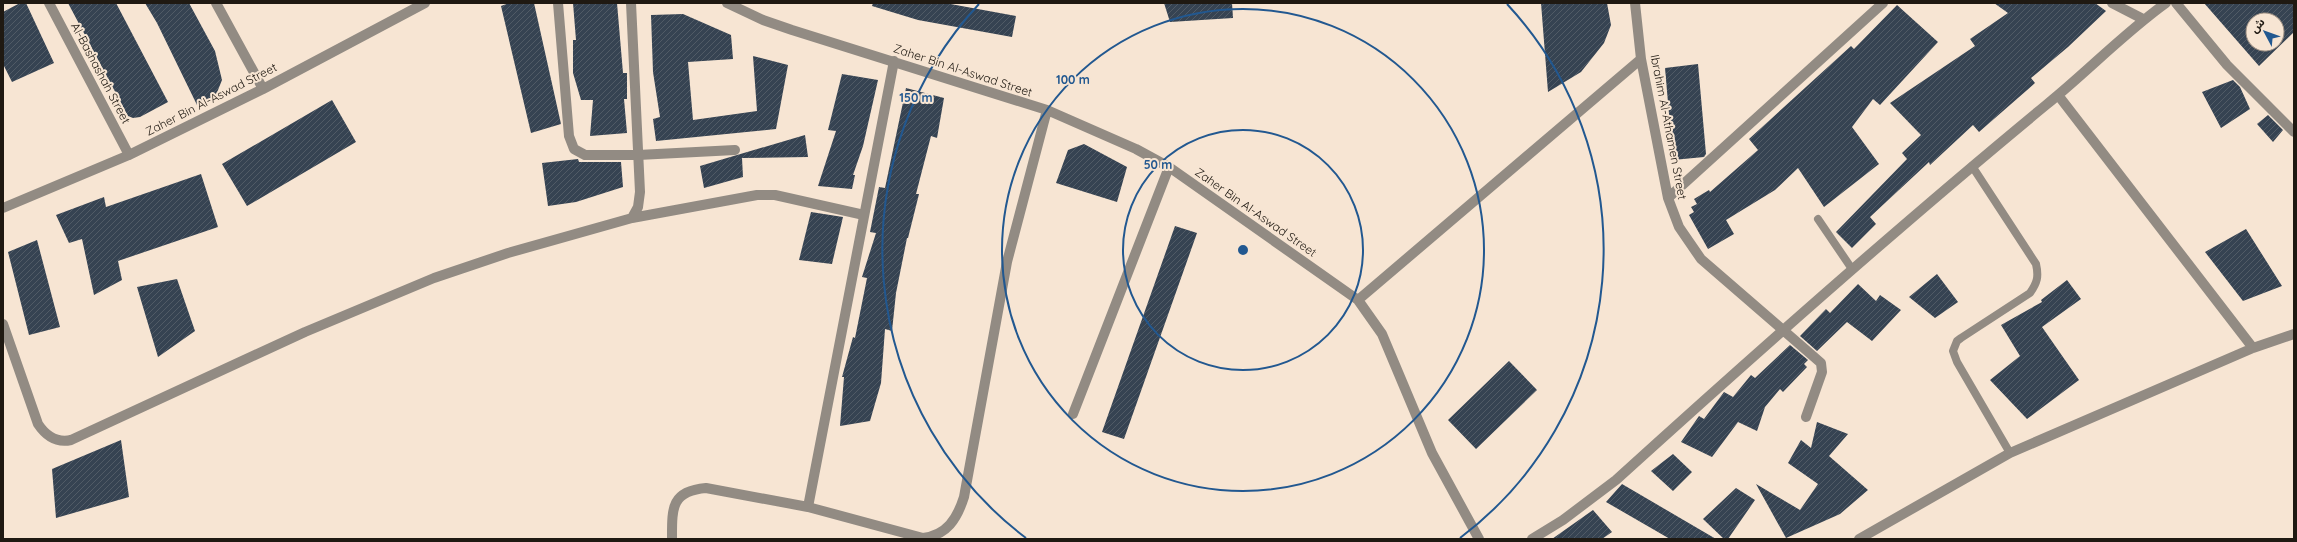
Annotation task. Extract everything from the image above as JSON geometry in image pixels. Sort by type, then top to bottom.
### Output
[{"type":"street","name":"Al-Bashashah Street","points":[[49,3],[130,154]]},
{"type":"street","points":[[216,3],[262,88]]},
{"type":"street","name":"Zaher Bin Al-Aswad Street","points":[[3,208],[130,154],[262,88],[425,3]]},
{"type":"street","points":[[558,3],[570,136],[574,149],[585,155],[638,155],[735,150]]},
{"type":"street","points":[[631,3],[640,192],[638,207],[632,218]]},
{"type":"street","name":"Zaher Bin Al-Aswad Street","points":[[727,3],[778,25],[1047,110],[1107,136],[1170,167],[1358,300],[1382,334],[1432,453],[1479,539]]},
{"type":"street","name":"Ibrahim Al-Athamen Street","points":[[1635,3],[1641,58],[1668,198],[1678,227],[1701,259],[1782,331],[1818,359],[1822,366],[1806,417]]},
{"type":"street","points":[[1668,198],[1883,3]]},
{"type":"street","points":[[2112,3],[2143,19]]},
{"type":"street","points":[[1532,539],[1563,520],[1616,480],[1852,270],[1972,166],[2058,95],[2143,19],[2166,3]]},
{"type":"street","points":[[2176,3],[2227,65],[2294,132]]},
{"type":"street","points":[[1358,300],[1641,58]]},
{"type":"street","points":[[808,507],[894,61]]},
{"type":"street","points":[[2058,95],[2253,348]]},
{"type":"street","points":[[672,539],[672,525],[677,501],[682,495],[691,489],[706,488],[808,507],[923,538],[934,537],[944,531],[956,517],[964,497],[1007,262],[1047,110]]},
{"type":"street","points":[[1073,414],[1170,167]]},
{"type":"street","points":[[3,324],[38,424],[49,436],[64,441],[71,440],[305,332],[434,278],[508,253],[632,218],[757,195],[775,196],[864,215]]},
{"type":"street","points":[[1859,539],[2010,453],[2253,348],[2294,334]]},
{"type":"lane","points":[[1972,166],[2036,264],[2039,275],[2036,284],[2030,293],[1961,338],[1957,341],[1953,350],[1954,355],[2010,453]]},
{"type":"lane","points":[[1818,219],[1852,270]]},
{"type":"building","points":[[20,3],[26,3],[54,63],[12,82],[3,64],[3,12]]},
{"type":"building","points":[[68,3],[116,3],[168,102],[140,117],[133,118],[128,116]]},
{"type":"building","points":[[145,3],[189,3],[215,51],[222,80],[216,95],[197,105],[157,23]]},
{"type":"building","points":[[509,3],[534,3],[561,124],[531,133],[501,6]]},
{"type":"building","points":[[573,3],[617,3],[623,73],[627,73],[627,99],[624,99],[627,133],[590,136],[593,100],[581,100],[573,73],[573,40],[576,40]]},
{"type":"building","points":[[873,3],[945,3],[1016,16],[1012,37],[918,20],[872,6]]},
{"type":"building","points":[[1164,3],[1232,3],[1233,18],[1170,22]]},
{"type":"building","points":[[1541,3],[1607,3],[1611,25],[1604,43],[1581,72],[1548,92]]},
{"type":"building","points":[[1994,3],[2095,3],[2106,11],[2068,47],[2031,78],[2035,83],[1979,132],[1973,125],[1930,165],[1929,162],[1870,217],[1876,224],[1852,248],[1836,232],[1907,159],[1902,153],[1921,135],[1890,103],[1975,46],[1970,39],[2008,13]]},
{"type":"building","points":[[2204,3],[2294,3],[2294,32],[2285,41],[2285,12],[2245,12],[2245,50]]},
{"type":"building","points":[[1897,5],[1938,42],[1880,105],[1873,99],[1852,127],[1879,164],[1824,207],[1798,168],[1775,190],[1726,220],[1734,234],[1708,249],[1689,215],[1694,212],[1691,207],[1697,204],[1694,199],[1709,190],[1710,192],[1758,150],[1749,139],[1851,46],[1854,49]]},
{"type":"building","points":[[683,14],[731,35],[733,59],[688,62],[693,120],[757,111],[753,56],[788,65],[776,129],[656,141],[653,119],[660,117],[653,72],[651,15]]},
{"type":"building","points":[[2247,52],[2273,52],[2259,66]]},
{"type":"building","points":[[1698,64],[1706,154],[1704,157],[1673,160],[1665,68]]},
{"type":"building","points":[[842,74],[878,80],[863,146],[853,175],[855,175],[852,189],[818,186],[836,131],[828,130]]},
{"type":"building","points":[[2233,80],[2240,87],[2250,109],[2221,128],[2202,92]]},
{"type":"building","points":[[906,88],[944,98],[937,138],[931,136],[916,194],[919,194],[907,238],[896,293],[892,331],[885,329],[881,383],[870,421],[840,426],[844,377],[842,377],[853,337],[855,338],[867,278],[862,277],[876,233],[870,232],[879,187],[885,188]]},
{"type":"building","points":[[332,100],[356,142],[247,206],[222,164]]},
{"type":"building","points":[[2268,115],[2283,130],[2273,142],[2257,124]]},
{"type":"building","points":[[805,135],[808,157],[742,158],[743,177],[704,188],[700,166]]},
{"type":"building","points":[[1084,144],[1127,167],[1117,202],[1056,183],[1068,150]]},
{"type":"building","points":[[578,159],[579,162],[621,162],[623,187],[576,202],[548,206],[542,163]]},
{"type":"building","points":[[201,174],[218,227],[118,261],[122,280],[94,295],[82,239],[69,243],[56,215],[104,197],[106,207]]},
{"type":"building","points":[[811,212],[843,217],[832,264],[799,260]]},
{"type":"building","points":[[1175,226],[1197,233],[1124,439],[1102,432]]},
{"type":"building","points":[[2246,229],[2282,286],[2243,301],[2205,252]]},
{"type":"building","points":[[37,240],[60,327],[29,335],[8,252]]},
{"type":"building","points":[[1937,274],[1958,302],[1935,318],[1909,297]]},
{"type":"building","points":[[177,279],[195,331],[158,357],[137,287]]},
{"type":"building","points":[[2067,280],[2081,299],[2042,327],[2079,380],[2027,419],[1990,380],[2020,356],[2001,325],[2042,302],[2041,300]]},
{"type":"building","points":[[1858,284],[1876,301],[1880,295],[1901,310],[1872,341],[1847,322],[1817,351],[1800,336],[1826,309],[1830,313]]},
{"type":"building","points":[[1790,345],[1808,360],[1804,364],[1807,367],[1783,392],[1780,389],[1765,407],[1757,431],[1738,422],[1712,457],[1681,442],[1699,416],[1704,419],[1724,392],[1733,397],[1751,375],[1755,378]]},
{"type":"building","points":[[1509,361],[1537,390],[1476,449],[1448,420]]},
{"type":"building","points":[[1817,422],[1848,434],[1829,456],[1868,490],[1840,514],[1786,538],[1756,484],[1800,510],[1818,484],[1788,463],[1801,440],[1811,448]]},
{"type":"building","points":[[121,440],[129,497],[56,518],[52,469]]},
{"type":"building","points":[[1673,454],[1692,472],[1673,491],[1651,471]]},
{"type":"building","points":[[1622,484],[1716,539],[1670,539],[1606,502]]},
{"type":"building","points":[[1736,488],[1755,500],[1728,539],[1724,539],[1703,519]]},
{"type":"building","points":[[1593,510],[1612,532],[1602,539],[1552,539]]}]
